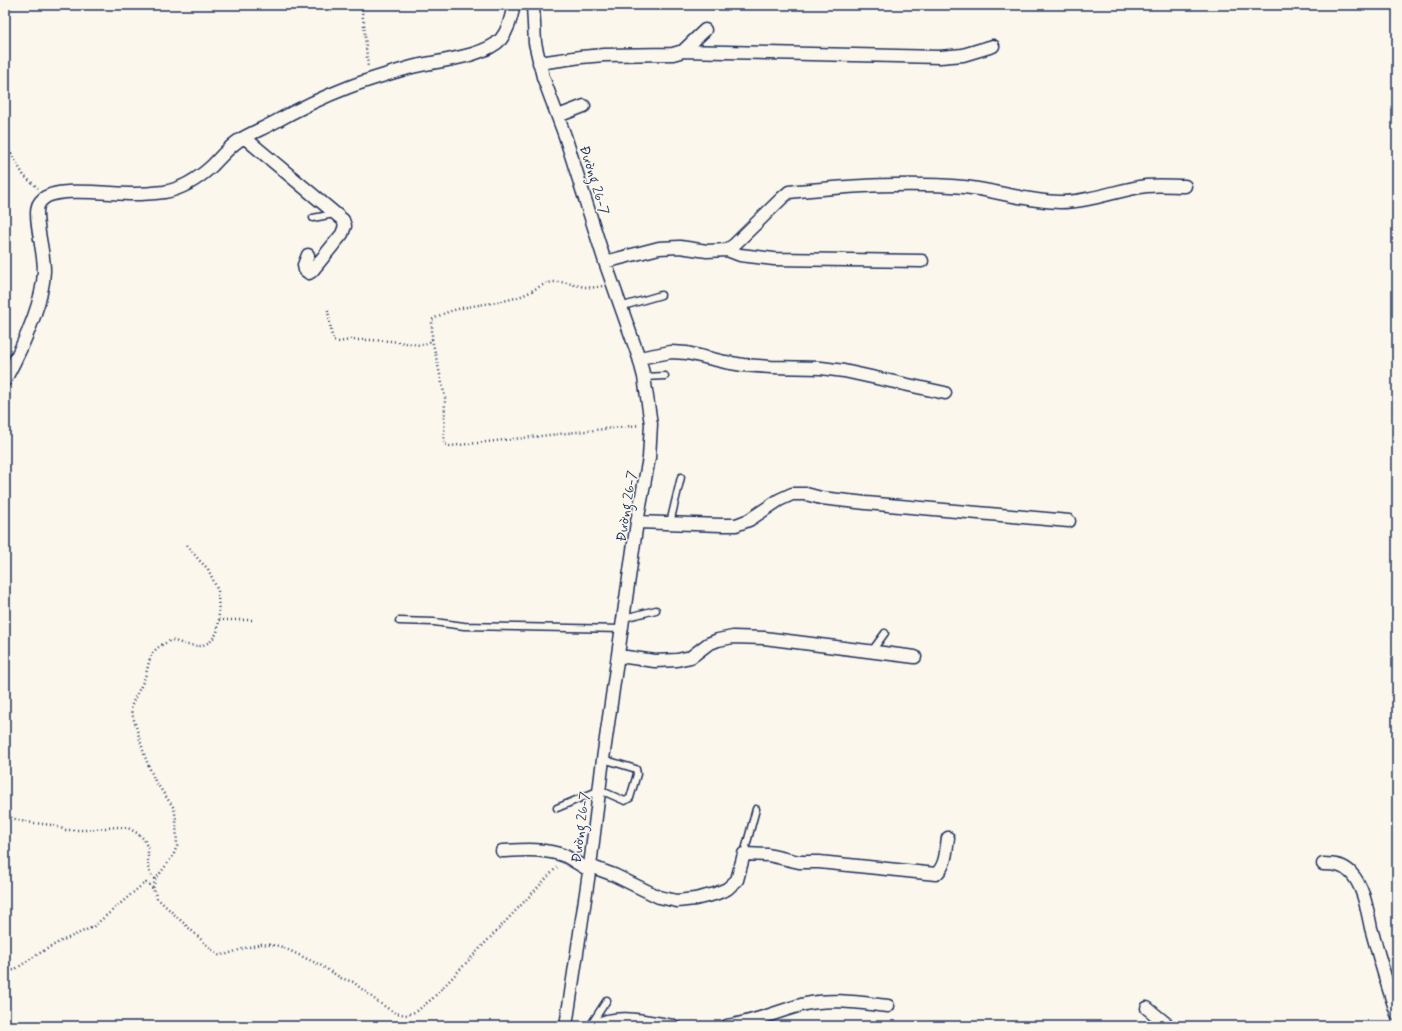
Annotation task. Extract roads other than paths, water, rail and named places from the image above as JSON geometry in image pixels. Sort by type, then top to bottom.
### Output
[{"type":"street","points":[[5,380],[18,356],[29,328],[40,292],[44,270],[42,245],[36,213],[39,203],[45,197],[63,193],[82,192],[134,194],[174,190],[202,175],[230,147],[322,98],[369,80],[487,49],[501,39],[507,30],[514,5]]},
{"type":"street","name":"Đường 26-7","points":[[534,5],[534,31],[539,63],[558,116],[620,308],[640,358],[651,424],[649,458],[638,522],[604,758],[590,868],[566,1026]]},
{"type":"street","points":[[683,51],[705,30]]},
{"type":"street","points":[[539,63],[604,55],[673,54],[683,51],[940,56],[963,55],[993,46]]},
{"type":"street","points":[[558,116],[584,106]]},
{"type":"street","points":[[245,138],[343,220],[345,226],[342,234],[312,272],[309,273],[305,270],[304,265],[308,255]]},
{"type":"street","points":[[727,250],[789,192],[856,186],[933,185],[966,187],[1042,201],[1060,202],[1080,200],[1146,186],[1185,186]]},
{"type":"street","points":[[605,262],[660,248],[680,247],[707,251],[727,250],[740,255],[774,258],[922,261]]},
{"type":"street","points":[[640,358],[672,352],[687,353],[743,365],[821,368],[844,371],[945,393]]},
{"type":"street","points":[[638,522],[721,526],[736,525],[749,520],[779,500],[792,494],[806,494],[821,498],[866,503],[1070,521]]},
{"type":"street","points":[[619,656],[655,661],[677,660],[691,657],[708,644],[733,637],[764,638],[915,657]]},
{"type":"street","points":[[502,851],[544,851],[566,857],[590,868],[614,875],[659,897],[677,901],[695,899],[727,889],[737,880],[744,854],[768,855],[800,862],[819,862],[936,874],[944,863],[948,838]]},
{"type":"street","points":[[1323,864],[1334,864],[1343,867],[1355,877],[1366,904],[1397,1014]]},
{"type":"street","points":[[727,1026],[745,1023],[805,1004],[820,1002],[843,1002],[888,1006]]},
{"type":"street","points":[[1146,1008],[1169,1026]]},
{"type":"street","points":[[594,1026],[610,1020],[674,1026]]},
{"type":"lane","points":[[313,218],[336,214]]},
{"type":"lane","points":[[620,308],[661,295]]},
{"type":"lane","points":[[644,377],[665,376]]},
{"type":"lane","points":[[670,523],[681,477]]},
{"type":"lane","points":[[399,620],[434,622],[464,626],[624,623],[656,610]]},
{"type":"lane","points":[[871,652],[885,633]]},
{"type":"lane","points":[[557,808],[600,790],[625,801],[630,798],[637,774],[636,769],[604,758]]},
{"type":"lane","points":[[744,854],[756,809]]},
{"type":"lane","points":[[590,1026],[607,1000]]}]
